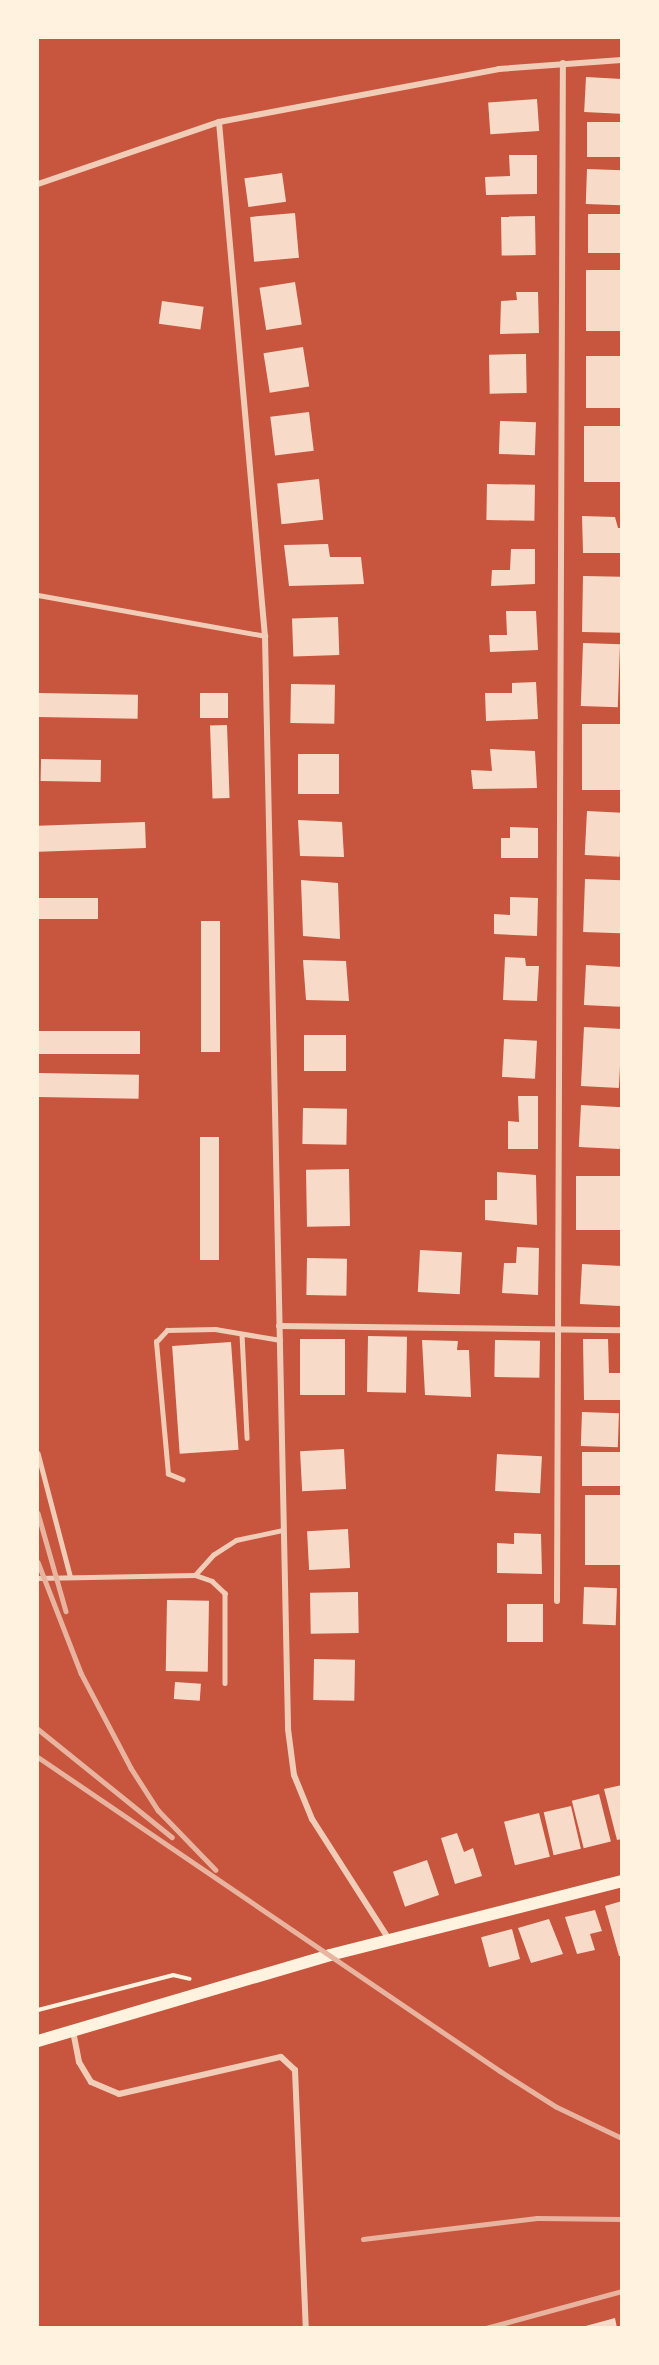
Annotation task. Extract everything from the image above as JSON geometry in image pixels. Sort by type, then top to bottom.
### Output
[{"type":"main road","points":[[38,2041],[390,1941],[621,1881]]},
{"type":"street","points":[[38,184],[219,122],[499,69],[621,60]]},
{"type":"street","points":[[557,1601],[555,1329],[563,63]]},
{"type":"street","points":[[219,122],[265,636],[288,1729],[294,1775],[323,1839],[390,1941]]},
{"type":"street","points":[[279,1326],[621,1330]]},
{"type":"street","points":[[73,2031],[79,2062],[90,2082],[119,2094],[281,2057],[295,2070],[306,2328]]},
{"type":"lane","points":[[38,595],[265,636]]},
{"type":"lane","points":[[183,1480],[168,1474],[156,1342],[167,1330],[215,1329],[280,1341]]},
{"type":"lane","points":[[242,1334],[247,1438]]},
{"type":"lane","points":[[38,1453],[70,1575]]},
{"type":"lane","points":[[195,1575],[213,1555],[236,1540],[246,1535],[283,1530]]},
{"type":"lane","points":[[38,1578],[70,1575],[195,1575],[212,1581],[225,1593],[225,1683]]},
{"type":"path","points":[[38,2010],[173,1975],[194,1979]]},
{"type":"building","points":[[586,77],[622,79],[620,114],[584,112]]},
{"type":"building","points":[[537,99],[539,131],[490,134],[488,102]]},
{"type":"building","points":[[587,122],[622,122],[622,157],[587,157]]},
{"type":"building","points":[[509,155],[537,155],[537,194],[486,195],[485,177],[510,176]]},
{"type":"building","points":[[587,169],[622,170],[621,205],[586,204]]},
{"type":"building","points":[[282,173],[286,202],[248,207],[244,178]]},
{"type":"building","points":[[295,213],[299,258],[254,262],[250,217]]},
{"type":"building","points":[[588,214],[622,214],[622,253],[588,253]]},
{"type":"building","points":[[535,216],[536,255],[502,256],[501,217]]},
{"type":"building","points":[[586,270],[622,270],[622,331],[586,331]]},
{"type":"building","points":[[295,282],[302,324],[266,330],[259,288]]},
{"type":"building","points":[[516,292],[538,292],[539,333],[500,334],[501,301],[517,300]]},
{"type":"building","points":[[162,301],[204,307],[200,330],[159,324]]},
{"type":"building","points":[[303,347],[309,387],[270,393],[263,353]]},
{"type":"building","points":[[526,354],[527,393],[490,394],[489,355]]},
{"type":"building","points":[[586,356],[622,356],[622,408],[586,408]]},
{"type":"building","points":[[309,412],[314,451],[275,455],[270,417]]},
{"type":"building","points":[[500,421],[536,422],[535,455],[499,454]]},
{"type":"building","points":[[584,426],[622,426],[622,482],[584,482]]},
{"type":"building","points":[[319,479],[323,520],[282,524],[277,483]]},
{"type":"building","points":[[487,484],[535,485],[534,521],[486,520]]},
{"type":"building","points":[[582,516],[615,517],[618,528],[622,528],[622,553],[583,553]]},
{"type":"building","points":[[328,544],[330,557],[361,557],[364,584],[289,586],[284,545]]},
{"type":"building","points":[[511,549],[535,549],[535,584],[491,586],[492,570],[510,570]]},
{"type":"building","points":[[583,576],[622,577],[621,633],[582,632]]},
{"type":"building","points":[[506,611],[536,611],[538,650],[490,652],[489,635],[507,635]]},
{"type":"building","points":[[338,617],[339,655],[293,657],[292,619]]},
{"type":"building","points":[[583,643],[620,644],[618,707],[581,706]]},
{"type":"building","points":[[536,682],[538,719],[486,721],[485,693],[512,693],[512,683]]},
{"type":"building","points":[[291,684],[335,685],[334,724],[290,723]]},
{"type":"building","points":[[38,693],[138,695],[138,719],[38,717]]},
{"type":"building","points":[[200,693],[228,693],[228,718],[200,718]]},
{"type":"building","points":[[582,724],[622,724],[622,790],[582,790]]},
{"type":"building","points":[[227,725],[230,798],[213,799],[210,726]]},
{"type":"building","points":[[490,749],[535,751],[537,788],[473,789],[471,770],[492,771]]},
{"type":"building","points":[[298,754],[339,754],[339,794],[298,794]]},
{"type":"building","points":[[41,759],[101,760],[101,782],[41,781]]},
{"type":"building","points":[[587,811],[622,813],[620,857],[585,855]]},
{"type":"building","points":[[298,820],[342,822],[344,857],[300,856]]},
{"type":"building","points":[[145,822],[146,848],[39,852],[38,826]]},
{"type":"building","points":[[510,827],[538,828],[538,858],[501,858],[501,838],[510,838]]},
{"type":"building","points":[[585,879],[622,880],[620,933],[583,932]]},
{"type":"building","points":[[301,880],[338,883],[340,939],[303,936]]},
{"type":"building","points":[[510,897],[538,898],[537,936],[494,934],[494,914],[510,915]]},
{"type":"building","points":[[38,898],[98,898],[98,919],[38,919]]},
{"type":"building","points":[[201,921],[220,921],[220,1052],[201,1052]]},
{"type":"building","points":[[505,957],[525,958],[526,966],[539,966],[537,1001],[503,1000]]},
{"type":"building","points":[[303,960],[346,961],[349,1001],[306,1000]]},
{"type":"building","points":[[586,965],[622,967],[620,1007],[584,1005]]},
{"type":"building","points":[[584,1027],[622,1029],[619,1088],[581,1086]]},
{"type":"building","points":[[38,1031],[140,1031],[140,1054],[38,1054]]},
{"type":"building","points":[[304,1035],[346,1035],[346,1071],[304,1071]]},
{"type":"building","points":[[504,1039],[537,1041],[535,1079],[502,1077]]},
{"type":"building","points":[[38,1073],[139,1075],[139,1099],[38,1097]]},
{"type":"building","points":[[518,1096],[538,1096],[538,1149],[508,1149],[508,1121],[519,1122]]},
{"type":"building","points":[[581,1105],[622,1107],[620,1149],[579,1147]]},
{"type":"building","points":[[303,1108],[347,1109],[346,1145],[302,1144]]},
{"type":"building","points":[[200,1137],[219,1137],[219,1260],[200,1260]]},
{"type":"building","points":[[349,1169],[350,1226],[307,1227],[306,1170]]},
{"type":"building","points":[[497,1172],[536,1175],[537,1225],[485,1220],[485,1200],[497,1200]]},
{"type":"building","points":[[576,1176],[622,1176],[622,1230],[576,1230]]},
{"type":"building","points":[[517,1247],[539,1248],[538,1295],[502,1293],[504,1263],[516,1263]]},
{"type":"building","points":[[420,1250],[462,1252],[460,1294],[418,1292]]},
{"type":"building","points":[[307,1258],[347,1259],[346,1296],[306,1295]]},
{"type":"building","points":[[582,1264],[622,1266],[620,1306],[580,1304]]},
{"type":"building","points":[[368,1336],[407,1337],[406,1393],[367,1392]]},
{"type":"building","points":[[300,1339],[345,1339],[345,1395],[300,1395]]},
{"type":"building","points":[[583,1339],[608,1339],[609,1373],[622,1373],[622,1400],[584,1400]]},
{"type":"building","points":[[422,1340],[458,1341],[457,1350],[469,1350],[471,1397],[425,1395]]},
{"type":"building","points":[[495,1340],[540,1341],[539,1378],[494,1377]]},
{"type":"building","points":[[231,1342],[239,1450],[180,1454],[172,1346]]},
{"type":"building","points":[[582,1412],[619,1413],[618,1447],[581,1446]]},
{"type":"building","points":[[344,1449],[346,1489],[302,1491],[300,1451]]},
{"type":"building","points":[[582,1452],[622,1452],[622,1486],[582,1486]]},
{"type":"building","points":[[497,1454],[542,1456],[540,1493],[495,1491]]},
{"type":"building","points":[[585,1495],[622,1495],[622,1565],[585,1565]]},
{"type":"building","points":[[348,1529],[350,1568],[309,1570],[307,1531]]},
{"type":"building","points":[[514,1533],[541,1534],[542,1574],[497,1573],[497,1543],[514,1544]]},
{"type":"building","points":[[584,1587],[617,1588],[616,1625],[583,1624]]},
{"type":"building","points":[[358,1592],[359,1633],[311,1634],[310,1593]]},
{"type":"building","points":[[167,1600],[209,1601],[208,1672],[166,1671]]},
{"type":"building","points":[[507,1604],[543,1604],[543,1642],[507,1642]]},
{"type":"building","points":[[314,1659],[355,1660],[354,1701],[313,1700]]},
{"type":"building","points":[[175,1682],[201,1684],[200,1701],[174,1699]]},
{"type":"building","points":[[622,1785],[622,1839],[617,1840],[604,1789]]},
{"type":"building","points":[[599,1794],[611,1842],[584,1848],[572,1801]]},
{"type":"building","points":[[571,1806],[581,1849],[554,1855],[544,1812]]},
{"type":"building","points":[[539,1813],[550,1857],[515,1865],[504,1822]]},
{"type":"building","points":[[457,1833],[464,1852],[473,1848],[482,1876],[455,1884],[441,1838]]},
{"type":"building","points":[[427,1860],[439,1895],[405,1907],[393,1872]]},
{"type":"building","points":[[622,1901],[622,1956],[619,1956],[605,1906]]},
{"type":"building","points":[[595,1910],[602,1931],[590,1934],[595,1950],[577,1954],[565,1917]]},
{"type":"building","points":[[549,1919],[563,1954],[531,1963],[518,1928]]},
{"type":"building","points":[[512,1929],[520,1959],[489,1967],[481,1937]]},
{"type":"building","points":[[615,2318],[617,2328],[582,2328],[582,2327]]},
{"type":"railway","points":[[38,1513],[66,1611]]},
{"type":"railway","points":[[38,1562],[81,1673],[131,1768],[158,1810],[216,1870]]},
{"type":"railway","points":[[38,1729],[172,1837]]},
{"type":"railway","points":[[38,1757],[500,2071],[557,2107],[622,2138]]},
{"type":"railway","points":[[363,2239],[537,2218],[622,2219]]},
{"type":"railway","points":[[486,2328],[622,2291]]}]
